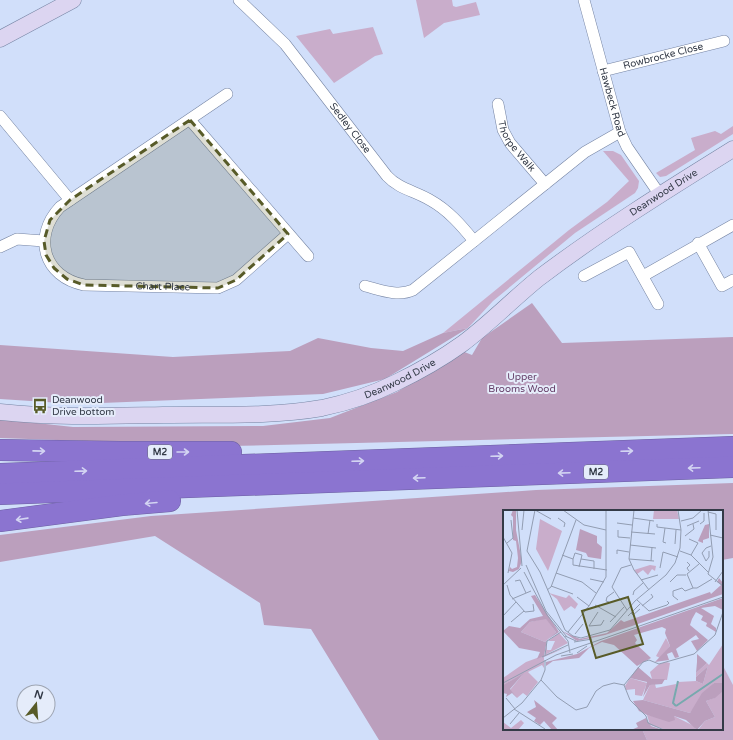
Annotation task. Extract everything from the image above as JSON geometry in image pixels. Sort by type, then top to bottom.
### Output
[{"type":"highway","name":"M2","points":[[0,474],[733,447]]},
{"type":"highway","name":"M2","points":[[0,450],[257,452],[319,462]]},
{"type":"highway","name":"M2","points":[[0,494],[733,467]]},
{"type":"highway","name":"M2","points":[[0,522],[122,505],[241,495],[272,484]]},
{"type":"street","points":[[0,39],[74,0]]},
{"type":"street","name":"Sedley Close","points":[[239,0],[285,44],[376,165],[392,182],[439,206],[451,216],[474,241]]},
{"type":"street","name":"Hawbeck Road","points":[[584,0],[602,71],[620,132],[627,147],[660,195]]},
{"type":"street","name":"Rowbrocke Close","points":[[602,71],[724,41]]},
{"type":"street","points":[[0,247],[17,239],[44,241],[50,220],[60,207],[227,94]]},
{"type":"street","name":"Thorpe Walk","points":[[498,104],[503,130],[510,143],[544,184]]},
{"type":"street","points":[[0,116],[70,200]]},
{"type":"street","points":[[190,120],[308,256]]},
{"type":"street","points":[[365,286],[396,293],[408,292],[422,284],[585,152],[620,132]]},
{"type":"street","name":"Deanwood Drive","points":[[0,412],[55,416],[109,417],[266,413],[322,408],[359,397],[394,384],[434,363],[463,343],[537,280],[572,253],[733,149]]},
{"type":"street","points":[[643,276],[698,243],[733,225]]},
{"type":"street","name":"Chart Place","points":[[44,241],[46,255],[54,268],[67,279],[76,283],[84,285],[212,288],[225,286],[236,280],[288,234]]},
{"type":"street","points":[[698,243],[722,286],[733,280]]},
{"type":"street","points":[[584,276],[629,252],[658,304]]},
{"type":"highlighted area","points":[[190,120],[288,234],[236,280],[218,288],[84,285],[67,279],[54,268],[46,255],[44,241],[50,220],[70,200]]},
{"type":"shaded area","points":[[416,0],[452,0],[453,6],[456,7],[476,2],[480,15],[444,23],[424,38]]},
{"type":"shaded area","points":[[373,27],[383,54],[375,56],[334,83],[296,36],[330,29],[333,34]]},
{"type":"shaded area","points":[[733,126],[733,134],[666,176],[660,177],[656,173],[695,150],[691,138],[715,131],[721,134]]},
{"type":"shaded area","points":[[603,151],[613,151],[621,155],[639,181],[638,188],[635,193],[575,233],[493,301],[468,328],[443,333],[569,230],[607,202],[629,181]]},
{"type":"shaded area","points":[[723,666],[733,685],[733,740],[647,740],[642,730],[723,730]]},
{"type":"green space","name":"Upper Brooms Wood","points":[[532,303],[562,343],[733,337],[733,434],[230,446],[0,438],[0,419],[73,427],[263,426],[330,418],[397,392],[462,351],[472,355],[482,338]]},
{"type":"green space","points":[[468,328],[385,379],[323,394],[77,404],[0,399],[0,345],[173,357],[290,351],[318,338],[371,348],[403,351],[443,333]]},
{"type":"green space","points":[[733,483],[733,558],[723,560],[723,510],[503,510],[503,730],[642,730],[647,740],[379,740],[311,629],[264,625],[260,603],[155,536],[0,562],[0,535],[151,516],[536,490]]},
{"type":"place","name":"Deanwood Drive bottom","points":[[40,406]]}]
